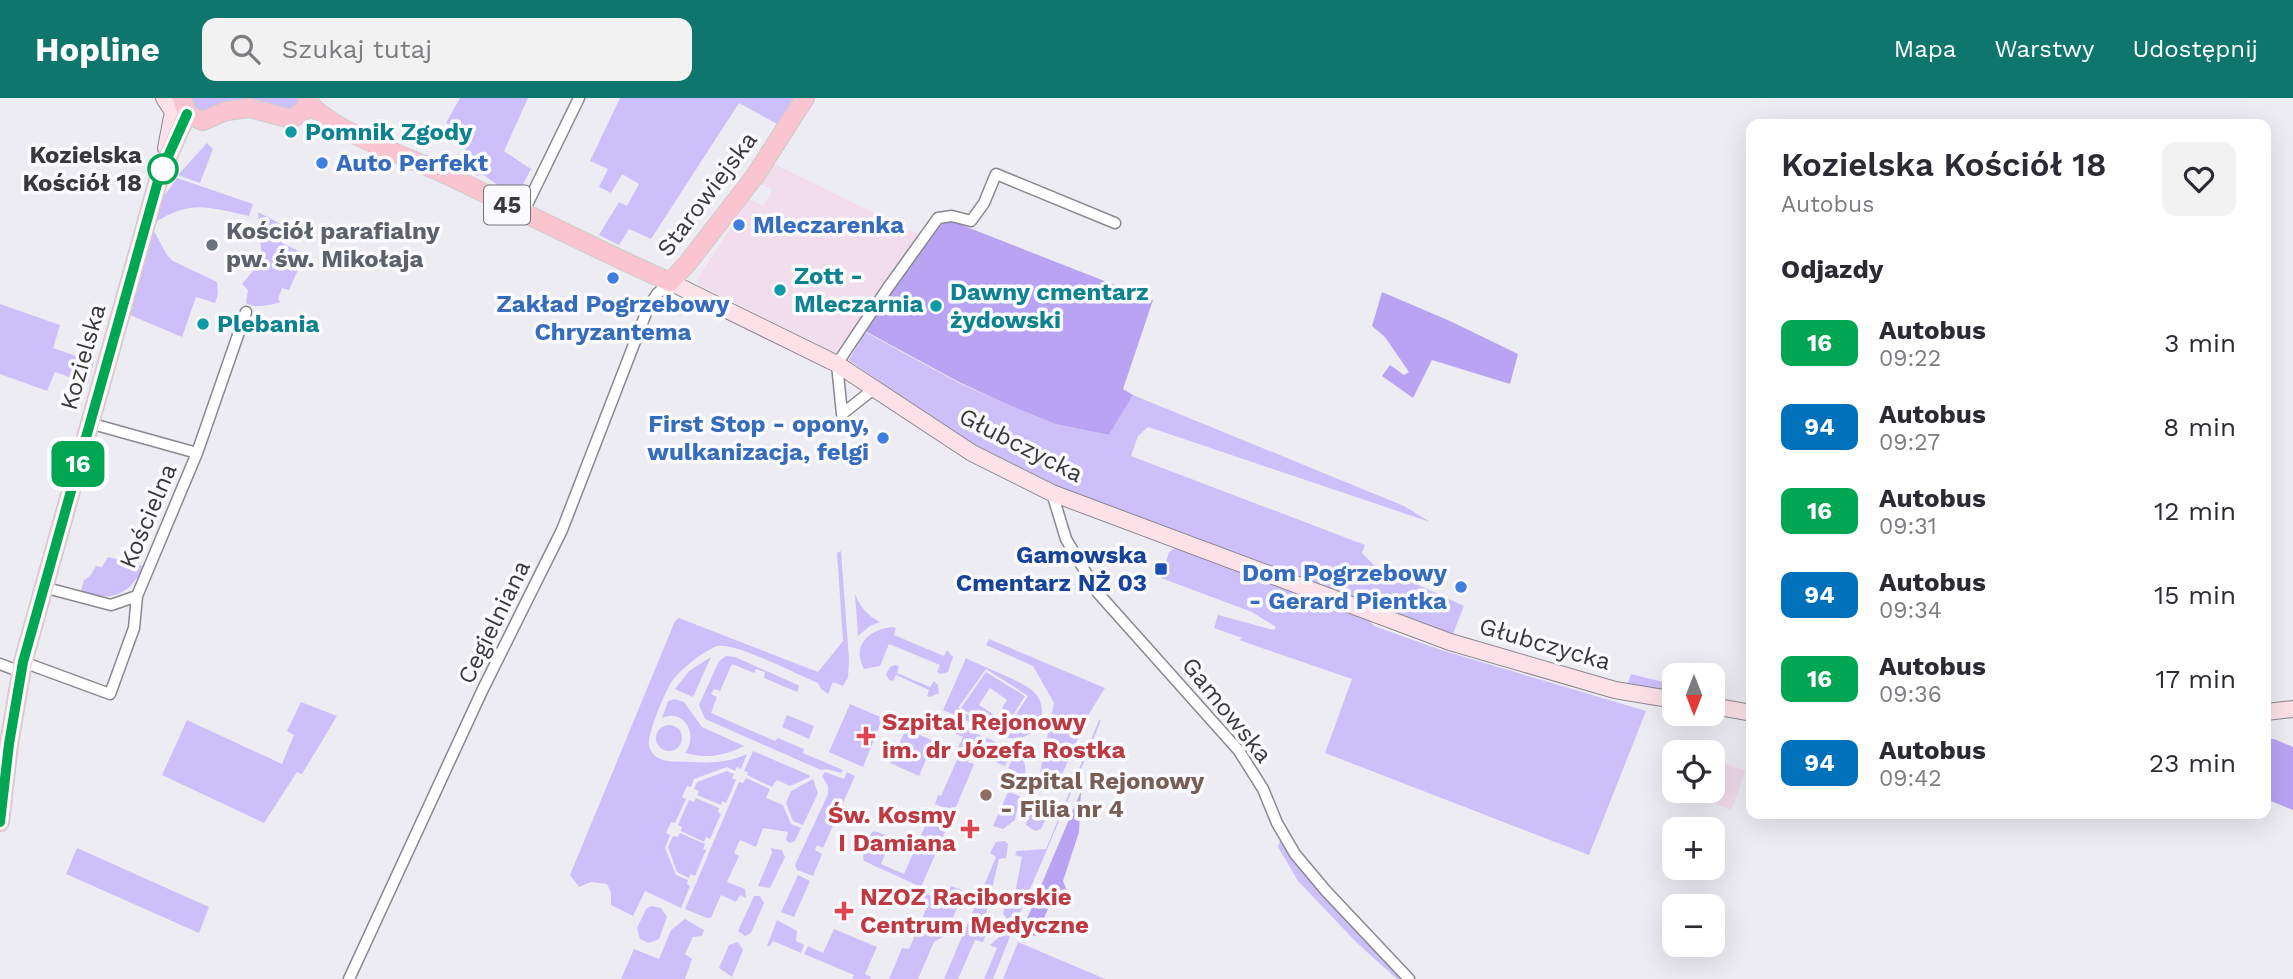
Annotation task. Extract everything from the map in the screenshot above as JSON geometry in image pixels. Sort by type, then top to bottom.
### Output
[{"type":"main road","name":"Starowiejska","points":[[670,282],[755,176],[804,98]]},
{"type":"main road","name":"45","points":[[183,105],[226,111],[241,108],[266,110],[287,119],[305,105]]},
{"type":"main road","name":"Kozielska","points":[[156,195],[160,174],[183,105]]},
{"type":"main road","name":"Kozielska","points":[[0,822],[22,667],[89,423],[183,105]]},
{"type":"main road","points":[[160,174],[172,108],[183,105]]},
{"type":"main road","name":"Głubczycka","points":[[305,105],[343,128],[447,175],[837,364],[972,453],[1052,493],[1450,642],[1591,684],[1662,698]]},
{"type":"main road","points":[[1726,708],[1746,712]]},
{"type":"main road","points":[[2271,711],[2293,709]]},
{"type":"street","points":[[523,213],[579,98]]},
{"type":"street","points":[[875,388],[842,414],[837,364],[938,218],[952,216],[971,221],[984,203],[996,174],[1115,223]]},
{"type":"street","name":"Cegielniana","points":[[349,979],[482,691],[562,530],[648,308],[657,294],[670,282]]},
{"type":"street","name":"Kościelna","points":[[22,667],[110,694],[134,628],[137,596],[197,453],[246,313]]},
{"type":"street","name":"Kościelna","points":[[89,423],[197,453]]},
{"type":"street","name":"Gamowska","points":[[1052,493],[1066,539],[1098,593],[1239,751],[1263,789],[1277,823],[1295,854],[1409,979]]},
{"type":"street","name":"Kościelna","points":[[43,587],[111,605],[137,596]]},
{"type":"street","points":[[0,664],[22,667]]},
{"type":"shaded area","points":[[191,98],[301,98],[295,110],[204,113],[194,109]]},
{"type":"shaded area","points":[[460,98],[528,98],[504,151],[531,169],[516,198],[485,176],[478,176],[455,166],[473,137],[446,123]]},
{"type":"shaded area","points":[[620,98],[796,98],[779,125],[739,103],[651,239],[629,229],[619,245],[599,235],[619,202],[627,206],[639,184],[622,174],[611,193],[599,187],[608,169],[590,161]]},
{"type":"shaded area","points":[[207,143],[213,149],[200,183],[178,175]]},
{"type":"shaded area","points":[[772,163],[921,236],[839,355],[699,285],[697,280],[749,199],[764,206],[772,190],[759,183]]},
{"type":"shaded area","points":[[177,178],[253,204],[249,216],[201,207],[180,210],[156,222],[164,196]]},
{"type":"shaded area","points":[[258,212],[288,228],[282,243],[305,254],[289,290],[282,288],[278,299],[281,302],[259,306],[246,303],[248,290],[242,284],[262,260]]},
{"type":"shaded area","points":[[949,220],[1153,300],[1123,389],[1133,395],[1109,435],[1055,424],[1004,403],[865,331],[940,221]]},
{"type":"shaded area","points":[[153,232],[173,261],[217,282],[218,294],[215,303],[196,297],[182,337],[130,315]]},
{"type":"shaded area","points":[[1382,292],[1518,354],[1510,384],[1432,360],[1413,398],[1382,376],[1390,365],[1404,375],[1409,372],[1385,337],[1372,326]]},
{"type":"shaded area","points":[[0,304],[60,325],[53,348],[94,362],[88,384],[55,372],[47,391],[0,374]]},
{"type":"shaded area","points":[[865,332],[959,383],[1055,424],[1109,435],[1133,395],[1404,506],[1430,522],[1148,427],[1138,436],[1131,456],[1365,545],[1362,553],[1373,564],[1464,606],[1452,636],[1036,478],[960,437],[849,360]]},
{"type":"shaded area","points":[[1177,547],[1366,617],[1374,626],[1441,650],[1646,711],[1589,855],[1325,753],[1352,679],[1239,640],[1242,638],[1214,628],[1218,615],[1274,630],[1276,627],[1252,612],[1161,578],[1169,552]]},
{"type":"shaded area","points":[[841,551],[849,660],[848,677],[843,686],[833,682],[828,694],[818,683],[768,660],[739,649],[718,646],[700,655],[681,672],[665,694],[649,740],[652,753],[661,760],[712,762],[747,754],[741,769],[737,767],[735,771],[727,767],[694,779],[682,797],[686,799],[675,823],[671,822],[666,833],[670,835],[665,848],[676,875],[688,880],[687,884],[690,886],[681,908],[645,891],[633,916],[611,905],[611,893],[607,884],[591,882],[579,887],[570,875],[675,621],[679,618],[818,672],[843,641],[837,553]]},
{"type":"shaded area","points":[[108,557],[144,566],[132,584],[118,594],[102,597],[80,594],[84,580],[96,566],[102,567]]},
{"type":"shaded area","points":[[855,594],[865,611],[880,622],[858,636]]},
{"type":"shaded area","points":[[896,628],[894,635],[944,656],[947,650],[953,657],[948,672],[941,674],[937,672],[940,665],[889,644],[880,666],[864,669],[860,653],[865,640],[876,631]]},
{"type":"shaded area","points":[[989,639],[1105,688],[1090,712],[1060,779],[1051,790],[1036,793],[1054,703],[1033,666],[986,645]]},
{"type":"shaded area","points":[[726,656],[735,657],[799,687],[797,692],[764,678],[765,672],[756,669],[754,673],[732,664],[720,691],[714,689],[711,694],[717,697],[711,713],[775,741],[778,738],[804,749],[803,753],[843,770],[841,773],[821,770],[705,719],[699,705],[719,661]]},
{"type":"shaded area","points":[[711,657],[693,697],[675,689],[689,671]]},
{"type":"shaded area","points":[[966,658],[1013,679],[1035,693],[1042,710],[1041,719],[1031,733],[1023,737],[1002,736],[1028,696],[986,669],[958,708],[993,732],[943,710]]},
{"type":"shaded area","points":[[899,666],[897,673],[930,687],[934,681],[938,685],[939,693],[927,696],[929,690],[896,675],[893,681],[889,680],[886,674],[890,667]]},
{"type":"shaded area","points":[[986,672],[1025,696],[1013,715],[1002,708],[1007,700],[990,688],[979,705],[999,718],[1001,723],[997,731],[961,708]]},
{"type":"shaded area","points":[[1631,674],[1662,682],[1662,694],[1626,688]]},
{"type":"shaded area","points":[[675,699],[684,702],[702,727],[744,746],[715,756],[685,753],[690,739],[687,725],[677,717],[662,718],[668,701]]},
{"type":"shaded area","points":[[301,702],[337,716],[302,774],[297,772],[264,823],[162,775],[187,720],[282,764],[294,735],[287,731]]},
{"type":"shaded area","points":[[850,704],[883,718],[863,767],[829,752]]},
{"type":"shaded area","points":[[787,715],[814,726],[809,739],[782,727]]},
{"type":"shaded area","points":[[938,718],[1006,746],[1012,753],[1005,766],[973,752],[968,762],[974,764],[954,812],[935,804],[960,753],[957,750],[963,737],[935,725]]},
{"type":"shaded area","points":[[1099,720],[1091,746],[1014,927],[1003,914],[1004,908],[1012,909],[1022,857],[1015,855],[1017,851],[1046,849]]},
{"type":"shaded area","points":[[669,725],[678,729],[682,738],[678,747],[669,751],[660,747],[656,738],[660,729]]},
{"type":"shaded area","points":[[906,729],[934,741],[919,776],[890,763]]},
{"type":"shaded area","points":[[2271,739],[2293,747],[2293,810],[2271,801]]},
{"type":"shaded area","points":[[753,751],[810,777],[790,786],[777,780],[772,787],[744,771]]},
{"type":"shaded area","points":[[1017,751],[1025,766],[1021,793],[1009,788],[1016,772],[1008,768]]},
{"type":"shaded area","points":[[1725,763],[1746,771],[1731,810],[1712,803],[1725,803]]},
{"type":"shaded area","points":[[727,771],[734,774],[732,778],[736,780],[726,803],[722,801],[721,805],[697,795],[699,791],[694,789],[697,782]]},
{"type":"shaded area","points":[[825,772],[844,779],[847,772],[855,776],[823,848],[817,845],[815,850],[822,854],[813,876],[797,870],[795,865],[828,794],[828,786],[822,776]]},
{"type":"shaded area","points":[[746,778],[770,789],[766,798],[783,805],[791,824],[801,828],[795,841],[790,843],[786,840],[788,832],[763,828],[756,847],[740,840],[734,853],[739,856],[727,882],[745,889],[746,898],[740,895],[736,902],[721,895],[711,918],[707,918],[685,909],[739,782],[743,783]]},
{"type":"shaded area","points":[[813,779],[818,793],[803,825],[793,821],[786,803],[791,791]]},
{"type":"shaded area","points":[[1081,791],[1079,832],[1063,881],[1069,896],[1055,893],[1036,936],[1021,933]]},
{"type":"shaded area","points":[[1008,792],[1020,796],[1015,820],[1003,829],[993,826]]},
{"type":"shaded area","points":[[1057,796],[1041,829],[1035,831],[1026,825],[1028,817]]},
{"type":"shaded area","points":[[696,798],[719,808],[718,812],[721,814],[710,839],[706,837],[704,842],[681,831],[682,827],[678,825],[689,800],[694,802]]},
{"type":"shaded area","points":[[933,808],[952,816],[921,887],[864,861],[865,844],[874,831],[892,837],[881,864],[904,874]]},
{"type":"shaded area","points":[[680,833],[705,844],[703,849],[706,850],[695,876],[691,874],[689,878],[677,872],[668,847],[673,836],[678,837]]},
{"type":"shaded area","points":[[1281,838],[1405,979],[1397,979],[1358,944],[1298,881],[1278,847]]},
{"type":"shaded area","points":[[1005,841],[1008,844],[1006,858],[999,859],[985,919],[991,921],[983,942],[975,940],[958,979],[944,979],[996,857],[990,853],[996,842]]},
{"type":"shaded area","points":[[77,848],[209,907],[199,933],[66,874]]},
{"type":"shaded area","points":[[771,848],[782,850],[785,857],[770,888],[758,886],[772,853]]},
{"type":"shaded area","points":[[798,875],[810,881],[794,917],[781,912]]},
{"type":"shaded area","points":[[951,886],[962,890],[955,906],[957,908],[945,936],[934,942],[918,979],[889,979],[902,948],[909,949],[928,905],[918,900],[919,894],[923,892],[941,900],[944,894],[948,895]]},
{"type":"shaded area","points":[[754,896],[760,896],[764,903],[751,933],[745,936],[738,931]]},
{"type":"shaded area","points":[[651,906],[661,908],[667,917],[659,939],[649,943],[640,939],[637,928],[646,909]]},
{"type":"shaded area","points":[[685,919],[704,930],[702,936],[693,937],[685,954],[692,959],[685,979],[621,979],[634,949],[659,959],[671,930]]},
{"type":"shaded area","points":[[777,920],[797,931],[796,941],[804,945],[801,953],[773,941],[767,946]]},
{"type":"shaded area","points":[[834,929],[877,947],[865,974],[871,977],[870,979],[852,979],[854,975],[804,954],[808,946],[823,953]]},
{"type":"shaded area","points":[[1011,934],[993,979],[984,979],[997,948],[990,945],[999,937]]},
{"type":"shaded area","points":[[738,942],[743,950],[732,977],[719,968],[729,945]]},
{"type":"shaded area","points":[[1018,942],[1105,979],[1003,979]]},
{"type":"bus line","name":"16","points":[[0,822],[9,744],[23,662],[160,174],[185,124],[187,114]]},
{"type":"place","name":"Pomnik Zgody","points":[[291,132]]},
{"type":"place","name":"Auto Perfekt","points":[[322,163]]},
{"type":"place","name":"Kozielska Kościół 18","points":[[163,169]]},
{"type":"place","name":"Mleczarenka","points":[[739,225]]},
{"type":"place","name":"Kościół parafialny pw. św. Mikołaja","points":[[212,245]]},
{"type":"place","name":"Zakład Pogrzebowy Chryzantema","points":[[613,278]]},
{"type":"place","name":"Zott - Mleczarnia","points":[[780,290]]},
{"type":"place","name":"Dawny cmentarz żydowski","points":[[936,306]]},
{"type":"place","name":"Plebania","points":[[203,324]]},
{"type":"place","name":"First Stop - opony, wulkanizacja, felgi","points":[[883,438]]},
{"type":"place","name":"Gamowska Cmentarz NŻ 03","points":[[1161,569]]},
{"type":"place","name":"Dom Pogrzebowy - Gerard Pientka","points":[[1461,587]]},
{"type":"place","name":"Szpital Rejonowy im. dr Józefa Rostka","points":[[866,736]]},
{"type":"place","name":"Szpital Rejonowy - Filia nr 4","points":[[986,795]]},
{"type":"place","name":"Św. Kosmy I Damiana","points":[[970,829]]},
{"type":"place","name":"NZOZ Raciborskie Centrum Medyczne","points":[[844,911]]}]
